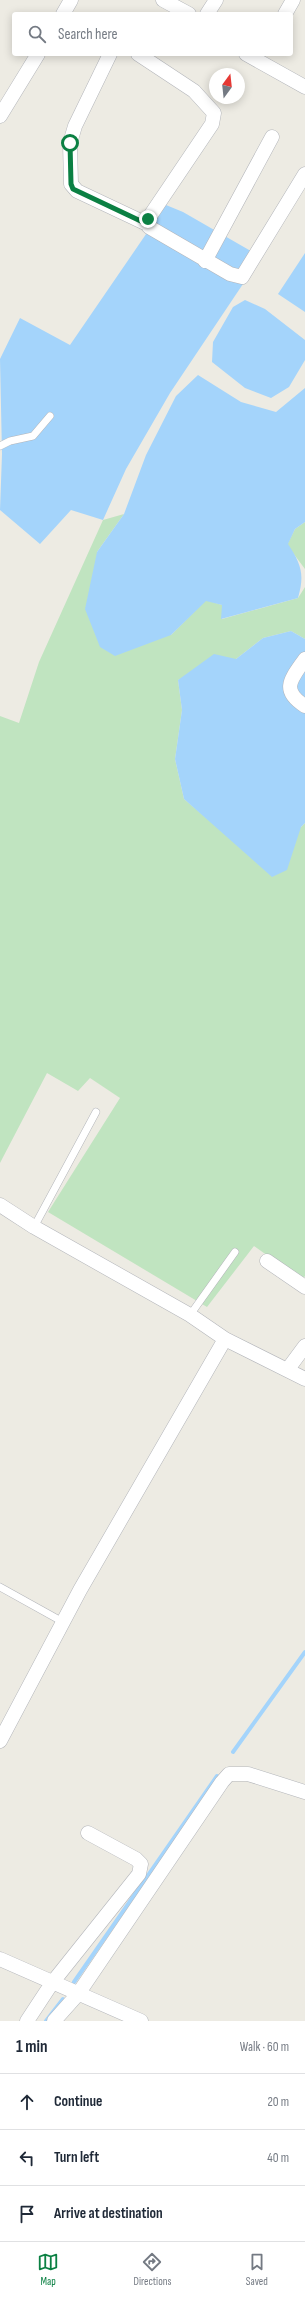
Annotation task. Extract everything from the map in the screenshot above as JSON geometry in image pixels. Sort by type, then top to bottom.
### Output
[{"type":"street","points":[[163,0],[185,12]]},
{"type":"street","points":[[208,12],[216,0]]},
{"type":"street","points":[[286,12],[293,0]]},
{"type":"street","points":[[0,116],[37,56]]},
{"type":"street","points":[[109,56],[75,126],[70,143],[71,184],[77,191],[147,224],[149,227],[205,261],[230,274],[242,277],[305,174]]},
{"type":"street","points":[[141,56],[194,91],[214,112],[212,124],[148,219],[147,224]]},
{"type":"street","points":[[255,57],[305,87]]},
{"type":"street","points":[[205,261],[272,137]]},
{"type":"street","points":[[305,659],[290,685],[290,692],[294,698],[305,706]]},
{"type":"street","points":[[0,1205],[34,1227],[190,1315],[225,1339],[288,1369],[305,1379]]},
{"type":"street","points":[[267,1260],[305,1287]]},
{"type":"street","points":[[0,1741],[64,1622],[225,1339]]},
{"type":"street","points":[[288,1369],[305,1346]]},
{"type":"street","points":[[54,2021],[78,1994],[222,1782],[229,1774],[248,1774],[305,1792]]},
{"type":"street","points":[[27,2021],[52,1983],[131,1885],[141,1870],[141,1864],[136,1859],[88,1833]]},
{"type":"street","points":[[0,1959],[134,2020]]},
{"type":"lane","points":[[0,446],[10,441],[33,436],[50,416]]},
{"type":"lane","points":[[34,1227],[96,1112]]},
{"type":"lane","points":[[190,1315],[235,1252]]},
{"type":"lane","points":[[0,1587],[64,1622]]},
{"type":"green space","points":[[124,514],[97,552],[171,635],[206,600],[222,605],[222,619],[298,598],[305,587],[305,639],[291,631],[263,638],[236,659],[178,680],[182,710],[175,759],[184,799],[225,834],[301,827],[305,823],[305,1276],[302,1280],[254,1246],[207,1307],[48,1212],[120,1098],[90,1078],[78,1091],[47,1073],[0,1163],[0,716],[19,723],[39,662],[103,520]]},
{"type":"green space","points":[[305,522],[305,569],[287,545],[295,529]]},
{"type":"water","points":[[166,205],[183,212],[261,257],[170,393],[126,469],[103,520],[71,510],[40,544],[0,510],[2,454],[0,359],[20,318],[70,345]]},
{"type":"water","points":[[305,253],[305,312],[278,294]]},
{"type":"water","points":[[245,300],[265,309],[305,340],[305,360],[289,387],[271,398],[245,388],[212,362],[213,342],[233,307]]},
{"type":"water","points":[[198,375],[241,402],[276,412],[305,388],[305,522],[295,529],[288,544],[299,564],[301,582],[298,598],[221,619],[222,605],[206,601],[171,635],[115,656],[100,647],[85,609],[97,552],[124,514],[146,455],[176,396]]},
{"type":"water","points":[[291,631],[305,639],[305,823],[301,827],[287,870],[272,877],[184,799],[175,759],[182,710],[178,680],[214,654],[236,659],[263,638]]},
{"type":"waterway","points":[[233,1752],[305,1652]]},
{"type":"waterway","points":[[74,1982],[217,1776]]},
{"type":"waterway","points":[[46,2021],[63,1999]]},
{"type":"route","points":[[70,143],[71,184],[73,189],[147,224],[148,219]]}]
